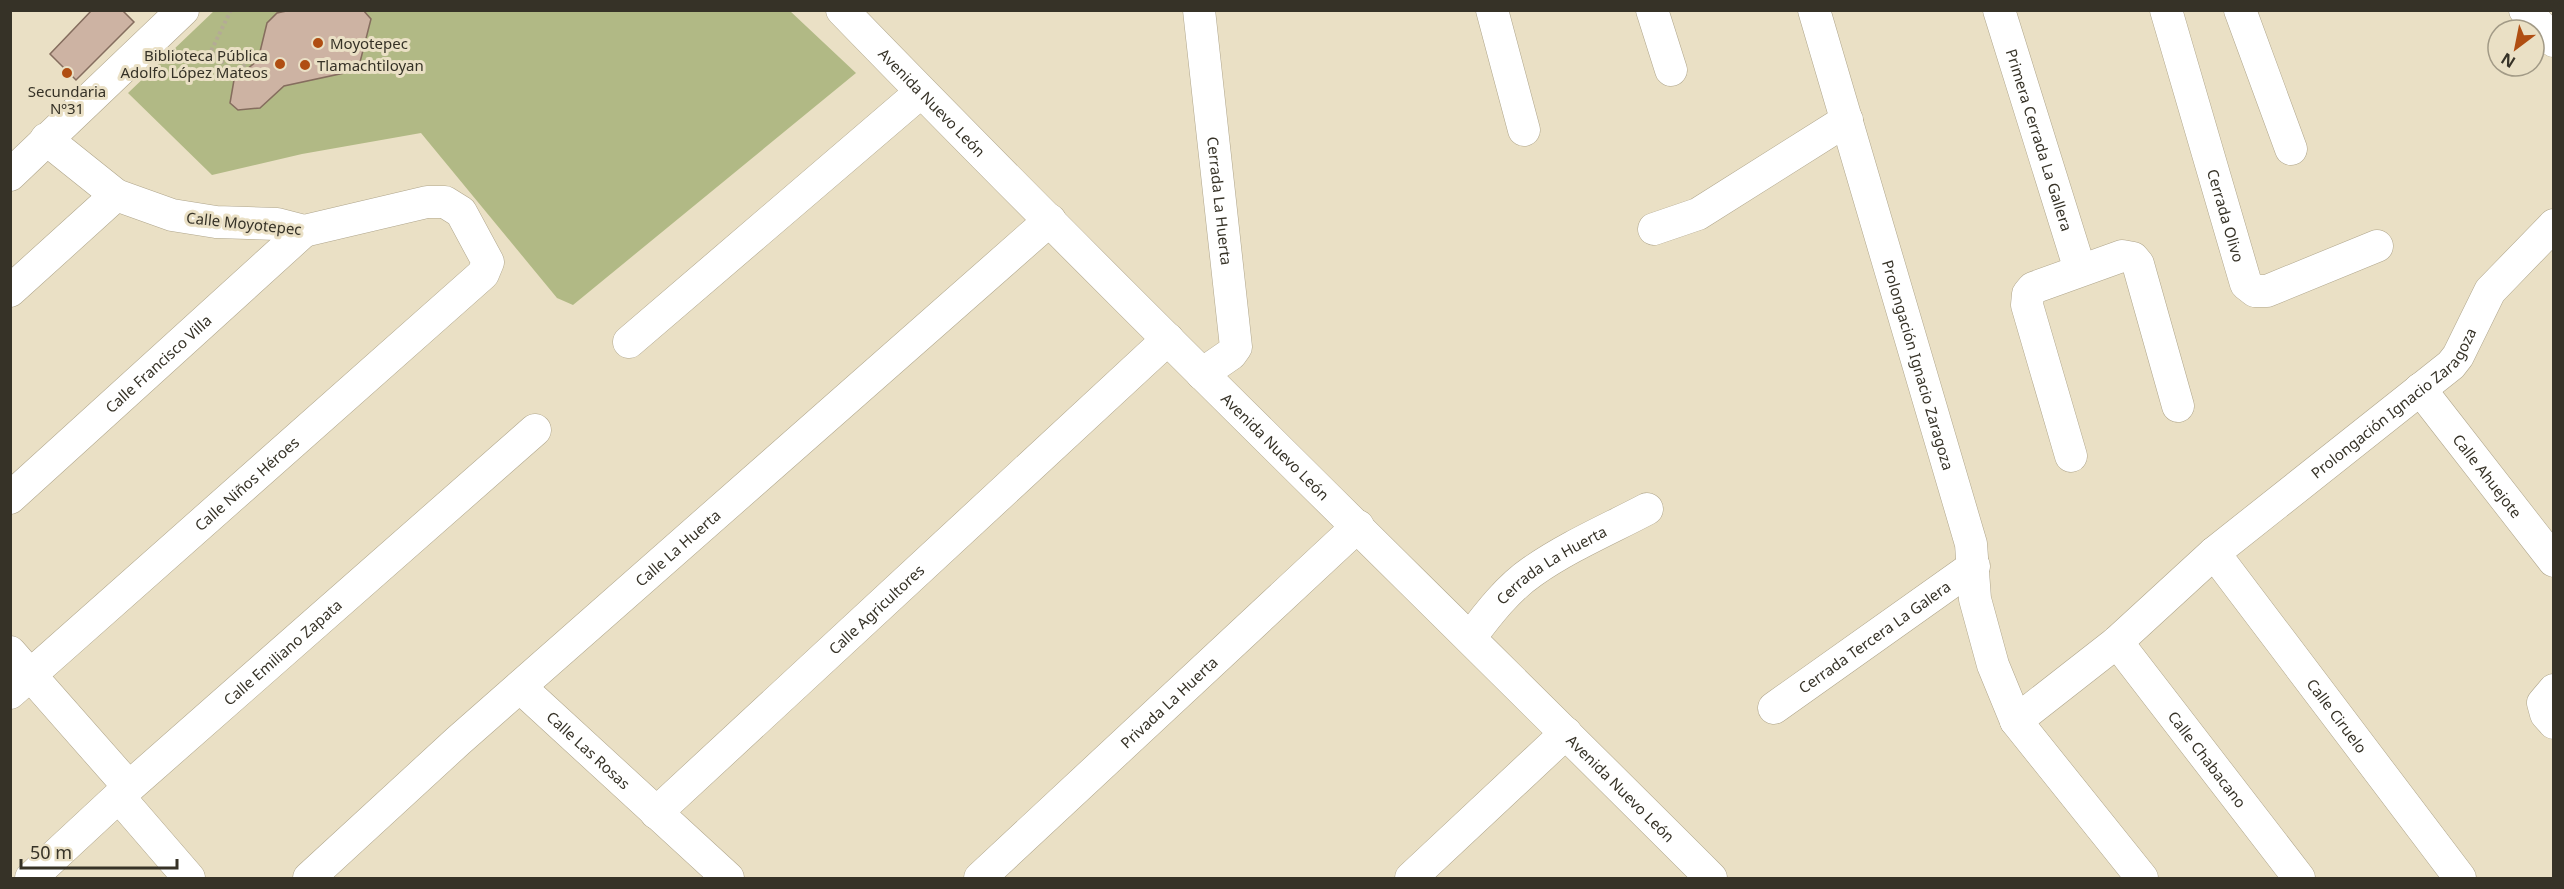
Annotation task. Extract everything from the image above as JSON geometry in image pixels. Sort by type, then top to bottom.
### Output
[{"type":"street","points":[[10,175],[183,10]]},
{"type":"street","name":"Avenida Nuevo León","points":[[842,10],[1202,374],[1712,879]]},
{"type":"street","name":"Cerrada La Huerta","points":[[1199,10],[1236,346],[1231,354],[1202,374]]},
{"type":"street","points":[[1492,10],[1524,130]]},
{"type":"street","points":[[1653,10],[1671,70]]},
{"type":"street","name":"Prolongación Ignacio Zaragoza","points":[[1815,10],[1971,544],[1975,599],[1990,654],[2016,721],[2142,879]]},
{"type":"street","name":"Primera Cerrada La Gallera","points":[[1999,10],[2080,270]]},
{"type":"street","name":"Cerrada Olivo","points":[[2166,10],[2246,284],[2255,291],[2267,291],[2377,246]]},
{"type":"street","points":[[2240,10],[2291,149]]},
{"type":"street","points":[[2525,10],[2553,42]]},
{"type":"street","points":[[629,342],[921,92]]},
{"type":"street","points":[[1654,228],[1698,214],[1847,120]]},
{"type":"street","name":"Calle Moyotepec","points":[[46,139],[116,195],[172,215],[216,222],[277,224],[304,231],[428,202],[445,202],[461,212],[488,262],[483,274]]},
{"type":"street","points":[[10,291],[116,195]]},
{"type":"street","name":"Calle La Huerta","points":[[309,879],[520,687],[1050,220]]},
{"type":"street","name":"Prolongación Ignacio Zaragoza","points":[[2016,721],[2117,642],[2214,553],[2420,389],[2458,356],[2490,291],[2553,225]]},
{"type":"street","name":"Calle Francisco Villa","points":[[10,498],[304,231]]},
{"type":"street","points":[[2071,456],[2027,305],[2028,294],[2033,288],[2122,256],[2133,258],[2138,264],[2178,406]]},
{"type":"street","name":"Calle Niños Héroes","points":[[21,684],[483,274]]},
{"type":"street","name":"Calle Agricultores","points":[[656,813],[1168,339]]},
{"type":"street","name":"Calle Ahuejote","points":[[2420,389],[2553,561]]},
{"type":"street","name":"Calle Emiliano Zapata","points":[[31,879],[124,792],[535,430]]},
{"type":"street","name":"Cerrada La Huerta","points":[[1470,638],[1490,611],[1531,572],[1558,555],[1647,509]]},
{"type":"street","name":"Privada La Huerta","points":[[980,879],[1358,526]]},
{"type":"street","name":"Calle Ciruelo","points":[[2214,553],[2460,879]]},
{"type":"street","name":"Cerrada Tercera La Galera","points":[[1774,708],[1974,566]]},
{"type":"street","name":"Calle Chabacano","points":[[2117,642],[2299,879]]},
{"type":"street","points":[[10,652],[21,684],[124,792],[189,879]]},
{"type":"street","name":"Calle Las Rosas","points":[[520,687],[656,813]]},
{"type":"street","points":[[2553,690],[2543,703],[2546,714],[2553,723]]},
{"type":"street","points":[[1411,879],[1566,733]]},
{"type":"street","points":[[656,813],[728,879]]},
{"type":"path","points":[[231,10],[211,51],[234,74],[260,51]]},
{"type":"green space","points":[[215,10],[790,11],[856,73],[573,305],[557,298],[421,133],[302,154],[212,175],[128,93]]},
{"type":"building","points":[[92,10],[122,10],[134,22],[76,80],[50,54]]},
{"type":"building","name":"Tlamachtiloyan","points":[[291,10],[363,10],[371,19],[358,70],[284,86],[260,108],[238,110],[230,103],[234,80],[258,60],[267,23],[277,13]]},
{"type":"place","name":"Moyotepec","points":[[318,43]]},
{"type":"place","name":"Biblioteca Pública Adolfo López Mateos","points":[[280,64]]},
{"type":"place","name":"Tlamachtiloyan","points":[[305,65]]},
{"type":"place","name":"Secundaria Nº31","points":[[67,73]]}]
